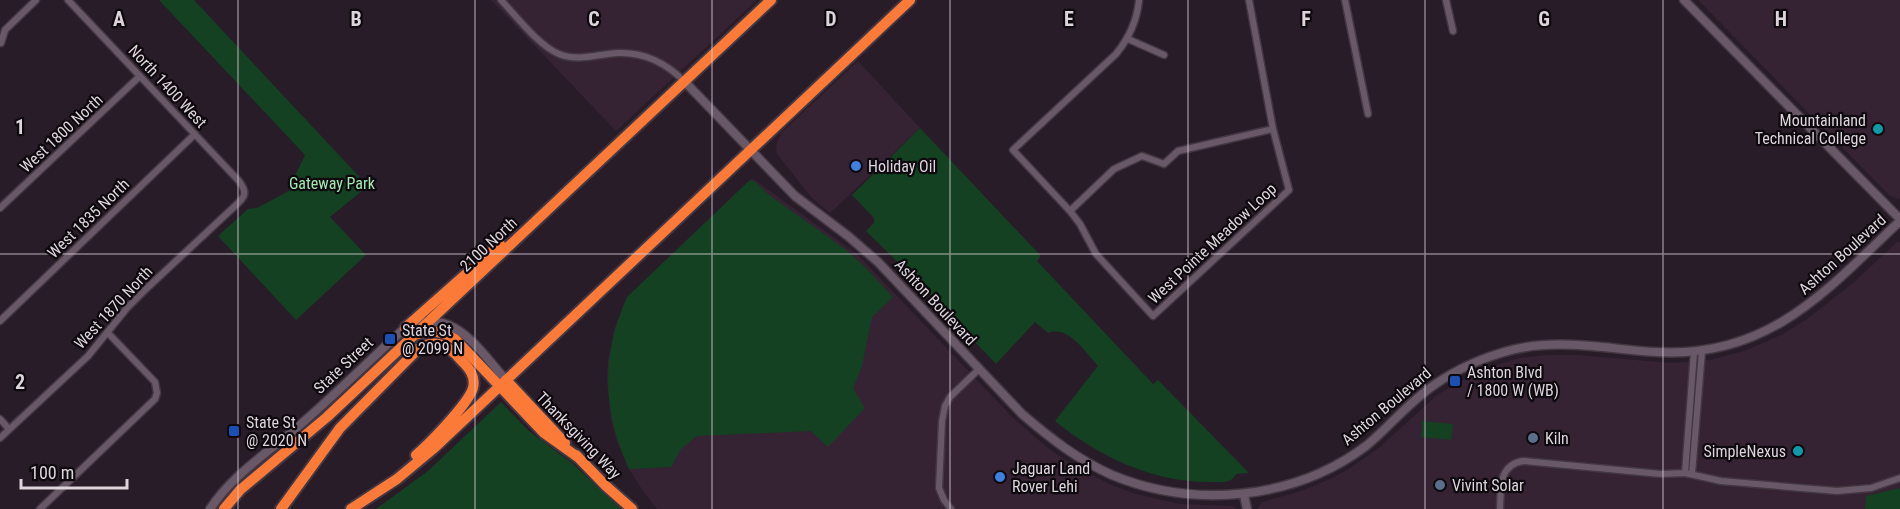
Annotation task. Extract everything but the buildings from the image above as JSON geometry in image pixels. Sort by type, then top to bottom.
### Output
[{"type":"highway","name":"2100 North","points":[[225,509],[240,490],[320,423],[407,337],[428,321],[771,0]]},
{"type":"highway","points":[[349,509],[390,484],[413,466],[910,0]]},
{"type":"highway","points":[[340,428],[346,414],[389,365],[407,337],[505,240],[555,201]]},
{"type":"highway","name":"Thanksgiving Way","points":[[407,337],[428,331],[450,336],[503,383],[544,433],[579,458],[632,509]]},
{"type":"highway","points":[[281,509],[340,428],[414,352],[427,344],[436,343],[449,347],[472,373],[473,388],[470,396],[432,440],[349,509]]},
{"type":"street","points":[[1,43],[5,30],[36,0]]},
{"type":"street","name":"North 1400 West","points":[[68,0],[239,181],[245,194]]},
{"type":"street","points":[[501,0],[553,51],[574,58],[618,53],[644,55],[659,62],[684,81]]},
{"type":"street","points":[[1138,0],[1137,14],[1128,39],[1116,54],[1013,150],[1070,211],[1114,169],[1142,156],[1164,164],[1178,151],[1273,129],[1249,0]]},
{"type":"street","points":[[1345,0],[1368,114]]},
{"type":"street","points":[[1446,0],[1452,31]]},
{"type":"street","points":[[1684,0],[1900,220]]},
{"type":"street","points":[[1128,39],[1164,55]]},
{"type":"street","name":"West 1800 North","points":[[0,208],[140,76]]},
{"type":"street","name":"Ashton Boulevard","points":[[684,81],[798,199],[868,253],[1042,432],[1079,458],[1103,471],[1137,484],[1199,496],[1244,495],[1287,485],[1322,472],[1366,445],[1431,387],[1458,370],[1509,350],[1549,345],[1573,345],[1657,352],[1698,352],[1729,346],[1752,338],[1788,320],[1824,292],[1900,220]]},
{"type":"street","name":"West Pointe Meadow Loop","points":[[1070,211],[1080,224],[1096,254],[1154,316],[1289,190],[1273,129]]},
{"type":"street","name":"West 1835 North","points":[[0,321],[195,134]]},
{"type":"street","name":"West 1870 North","points":[[0,438],[88,356],[127,308],[242,200],[245,194]]},
{"type":"street","points":[[428,321],[444,322],[459,330],[503,383]]},
{"type":"street","points":[[40,509],[151,404],[158,393],[155,382],[108,333]]},
{"type":"street","name":"State Street","points":[[210,509],[221,493],[238,476],[407,337]]},
{"type":"street","points":[[1688,474],[1698,352]]},
{"type":"street","points":[[951,509],[939,488],[943,412],[950,397],[979,369]]},
{"type":"street","points":[[0,419],[9,429]]},
{"type":"street","points":[[1500,509],[1503,476],[1510,466],[1518,462],[1661,474],[1688,474],[1721,481],[1836,491],[1871,488],[1900,478]]},
{"type":"street","points":[[1244,495],[1247,509]]},
{"type":"shaded area","points":[[491,0],[757,0],[616,131]]},
{"type":"shaded area","points":[[1698,0],[1900,0],[1900,199],[1889,195]]},
{"type":"shaded area","points":[[858,61],[920,128],[830,213],[812,198],[777,154],[776,146],[781,133]]},
{"type":"shaded area","points":[[752,178],[858,255],[1012,417],[1068,462],[1109,484],[1136,494],[1180,504],[1231,506],[1237,509],[657,509],[629,469],[611,420],[607,380],[614,330],[627,297]]},
{"type":"shaded area","points":[[1897,242],[1900,242],[1900,509],[1258,509],[1262,502],[1301,491],[1350,468],[1380,447],[1437,395],[1479,371],[1519,358],[1546,355],[1577,355],[1671,363],[1710,360],[1747,350],[1783,334],[1807,319],[1853,283]]},
{"type":"green space","name":"Gateway Park","points":[[159,0],[194,0],[368,186],[330,217],[366,255],[296,320],[218,236],[248,209],[257,208],[300,185],[294,178],[305,155]]},
{"type":"green space","points":[[920,128],[1041,256],[1037,261],[1153,384],[1158,380],[1249,473],[1236,474],[1229,481],[1223,482],[1169,478],[1128,465],[1090,446],[1055,421],[1098,366],[1076,341],[1063,333],[1048,333],[1035,322],[996,364],[866,231],[874,223],[874,218],[852,195]]},
{"type":"green space","points":[[750,180],[845,249],[893,297],[872,317],[862,366],[853,388],[865,408],[828,447],[811,431],[697,436],[681,449],[671,467],[629,469],[614,426],[608,383],[613,340],[627,297]]},
{"type":"green space","points":[[501,402],[529,431],[572,463],[621,509],[376,509],[428,471]]},
{"type":"green space","points":[[1422,421],[1453,424],[1451,440],[1421,437]]},
{"type":"green space","points":[[1900,488],[1900,509],[1865,509],[1866,496]]},
{"type":"place","name":"Mountainland Technical College","points":[[1878,129]]},
{"type":"place","name":"Holiday Oil","points":[[856,166]]},
{"type":"place","name":"State St @ 2099 N","points":[[390,339]]},
{"type":"place","name":"Ashton Blvd / 1800 W (WB)","points":[[1455,381]]},
{"type":"place","name":"State St @ 2020 N","points":[[234,431]]},
{"type":"place","name":"Kiln","points":[[1533,438]]},
{"type":"place","name":"SimpleNexus","points":[[1798,451]]},
{"type":"place","name":"Jaguar Land Rover Lehi","points":[[1000,477]]},
{"type":"place","name":"Vivint Solar","points":[[1440,485]]}]
